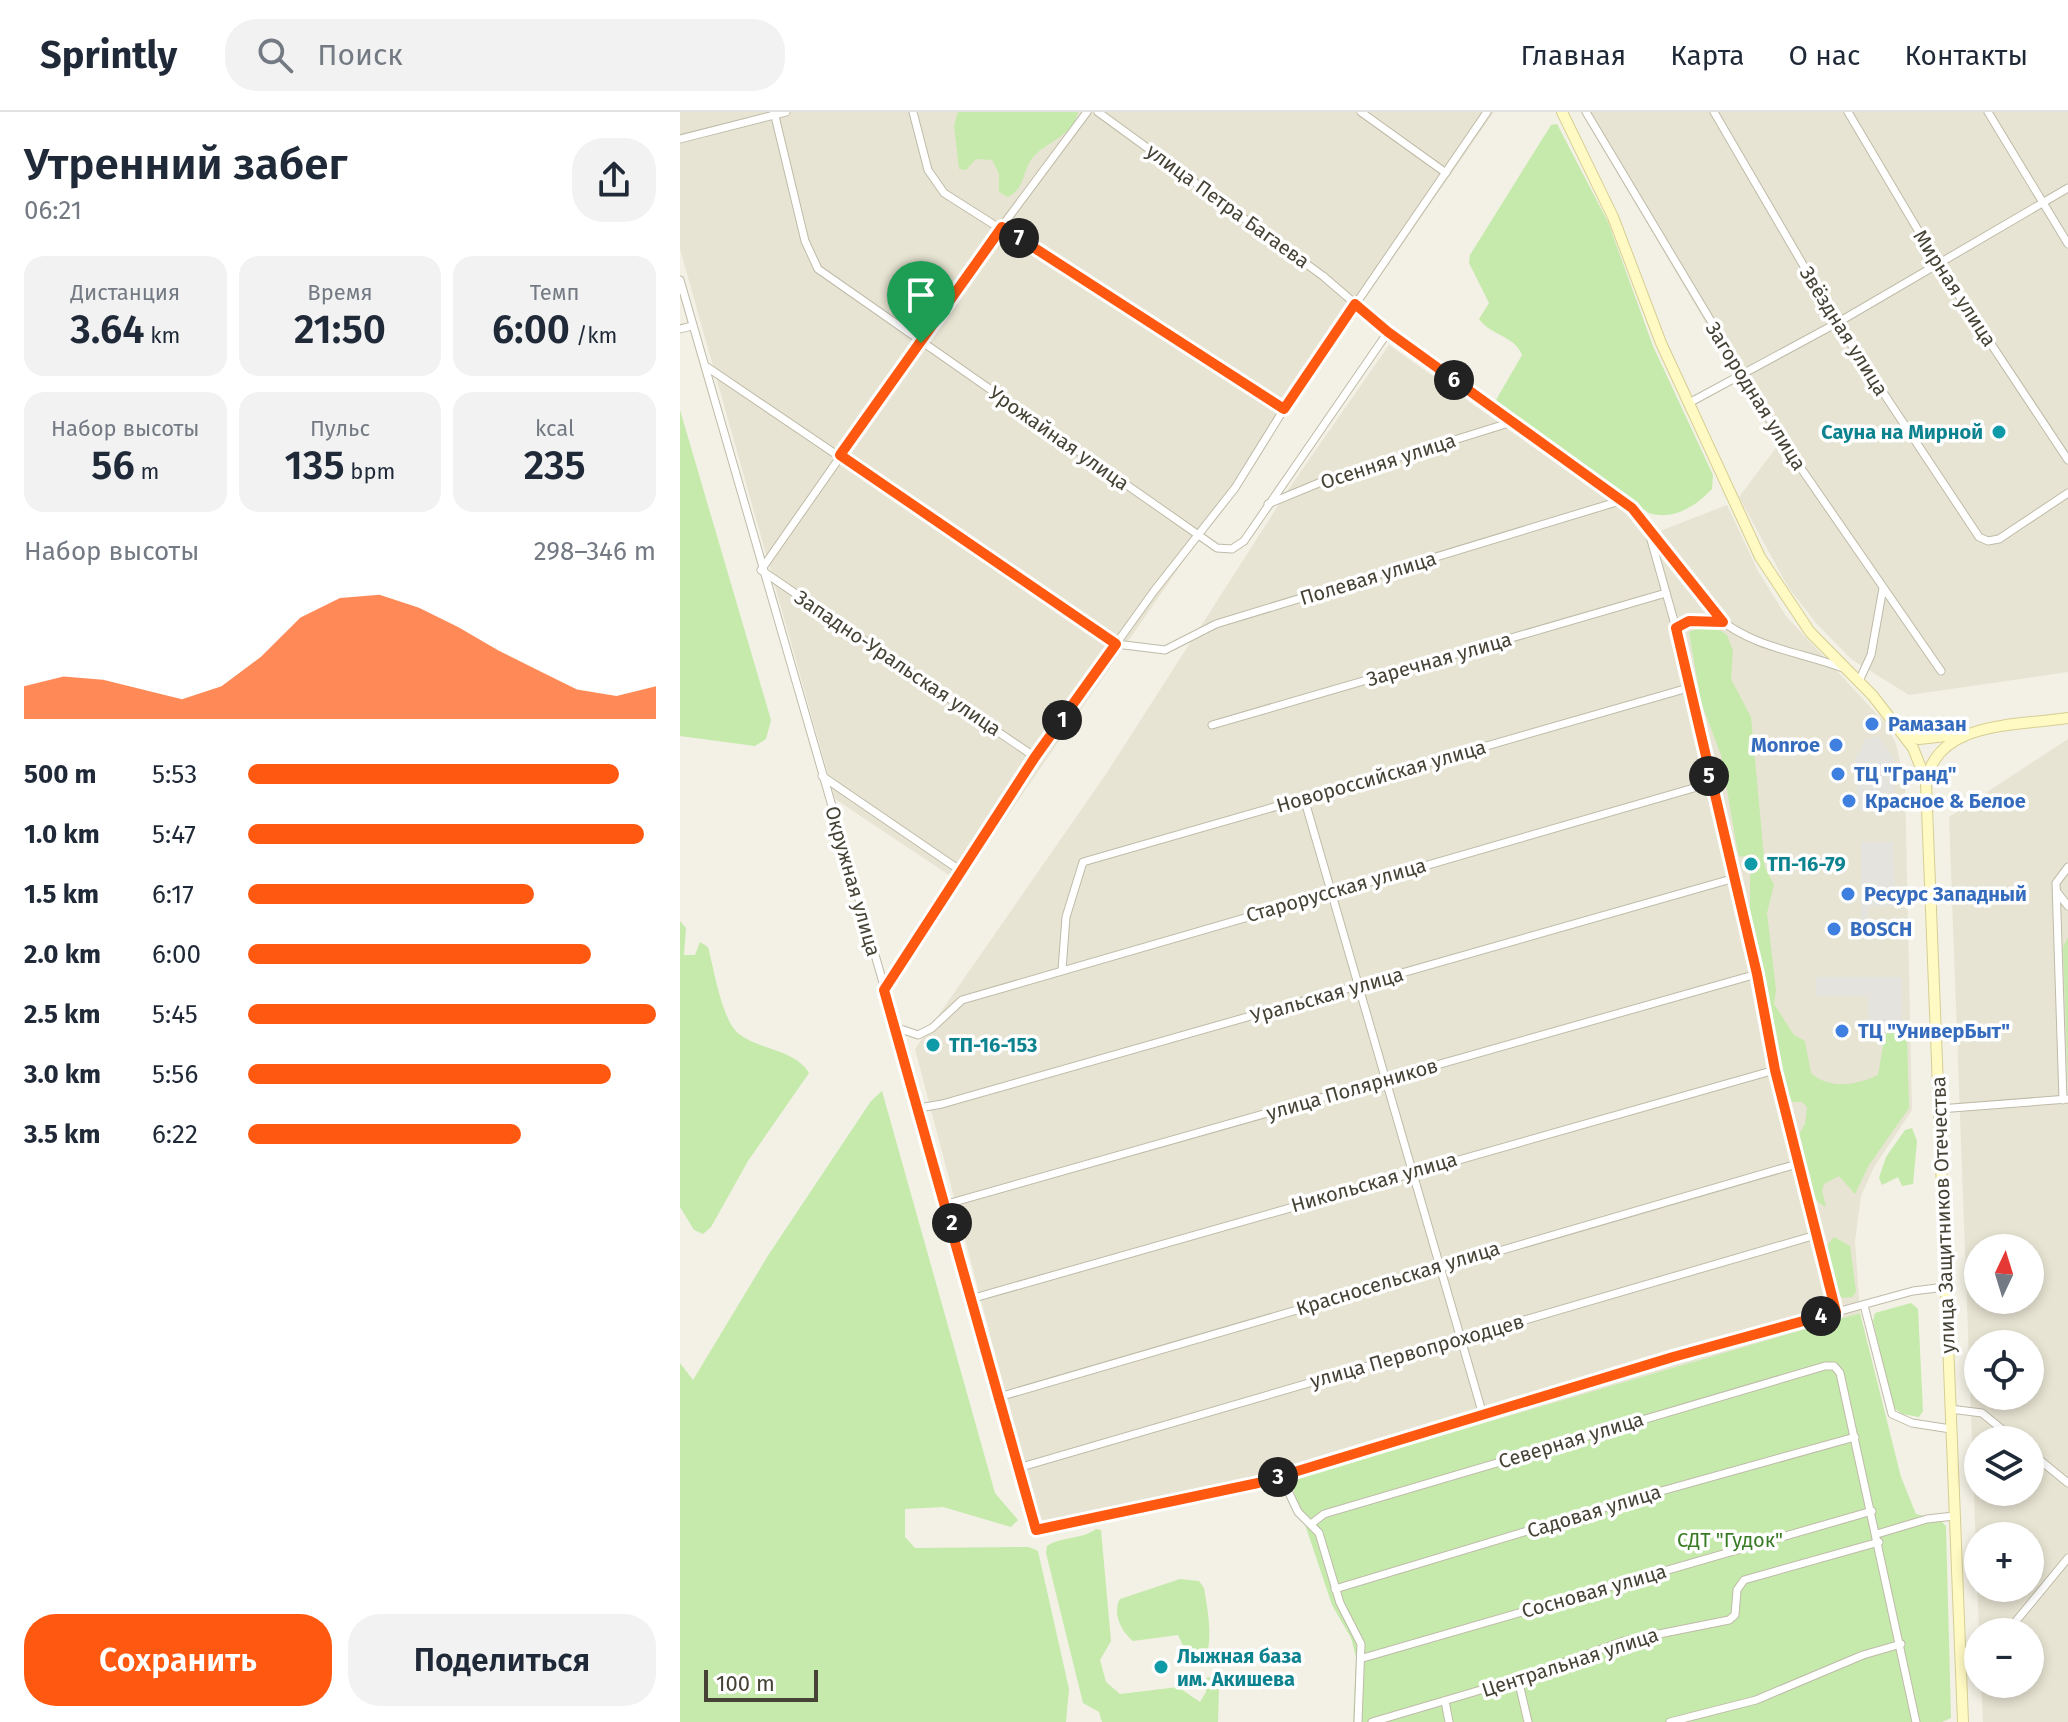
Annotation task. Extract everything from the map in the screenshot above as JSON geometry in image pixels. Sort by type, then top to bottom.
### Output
[{"type":"main road","points":[[1562,112],[1613,217],[1661,343],[1766,568],[1810,632],[1859,681],[1918,755],[1926,783]]},
{"type":"main road","points":[[1900,731],[1919,739],[2068,718]]},
{"type":"main road","name":"улица Защитников Отечества","points":[[1963,1722],[1926,783],[1936,754],[1950,741],[1969,733]]},
{"type":"street","points":[[680,139],[786,112]]},
{"type":"street","points":[[913,112],[928,170],[937,187],[1284,409]]},
{"type":"street","points":[[761,570],[1002,227],[1087,112]]},
{"type":"street","name":"улица Петра Багаева","points":[[1098,112],[1388,332],[1623,500],[1723,622]]},
{"type":"street","points":[[1361,112],[1446,173]]},
{"type":"street","points":[[884,990],[1035,757],[1116,644],[1235,488],[1284,409],[1487,112]]},
{"type":"street","name":"Загородная улица","points":[[1586,112],[1741,375],[1941,671]]},
{"type":"street","name":"Звёздная улица","points":[[1714,112],[1837,323],[1979,537],[1999,539],[2068,493]]},
{"type":"street","name":"Мирная улица","points":[[1848,112],[1938,264],[2068,460]]},
{"type":"street","points":[[1988,112],[2068,244]]},
{"type":"street","name":"Урожайная улица","points":[[774,114],[812,261],[825,275],[1217,548],[1238,547],[1266,505]]},
{"type":"street","points":[[1689,403],[1837,323],[2068,188]]},
{"type":"street","name":"Окружная улица","points":[[680,280],[707,367],[761,570],[974,1298],[1036,1530],[1203,1497],[1281,1476]]},
{"type":"street","points":[[680,329],[692,326]]},
{"type":"street","points":[[1266,505],[1388,332]]},
{"type":"street","points":[[707,367],[1116,644]]},
{"type":"street","name":"Осенняя улица","points":[[1266,505],[1326,480],[1512,422]]},
{"type":"street","name":"Полевая улица","points":[[1116,644],[1165,650],[1216,624],[1623,500]]},
{"type":"street","points":[[1648,529],[1676,628],[1757,974],[1775,1070],[1836,1312]]},
{"type":"street","name":"Западно-Уральская улица","points":[[761,570],[1035,757]]},
{"type":"street","points":[[1859,681],[1871,655],[1883,588]]},
{"type":"street","name":"Заречная улица","points":[[1212,725],[1666,593]]},
{"type":"street","points":[[1676,628],[1689,621],[1723,622],[1742,636],[1845,669]]},
{"type":"street","name":"Новороссийская улица","points":[[1062,970],[1066,917],[1083,862],[1688,688]]},
{"type":"street","points":[[822,776],[961,871]]},
{"type":"street","name":"Старорусская улица","points":[[894,1026],[910,1035],[925,1032],[962,1000],[1711,783]]},
{"type":"street","points":[[1304,798],[1483,1415]]},
{"type":"street","points":[[1939,1109],[2065,1100],[2056,890],[2057,877],[2068,867]]},
{"type":"street","name":"Уральская улица","points":[[919,1108],[1735,878]]},
{"type":"street","points":[[2056,890],[2068,906]]},
{"type":"street","name":"улица Полярников","points":[[947,1204],[1757,974]]},
{"type":"street","name":"Никольская улица","points":[[974,1298],[1413,1170],[1775,1070]]},
{"type":"street","name":"Красносельская улица","points":[[999,1397],[1797,1164]]},
{"type":"street","name":"улица Первопроходцев","points":[[1018,1468],[1816,1235]]},
{"type":"street","points":[[1358,1722],[1363,1658],[1361,1644],[1335,1589],[1319,1533],[1298,1512],[1281,1476],[1836,1312],[1926,1288],[1945,1287]]},
{"type":"street","points":[[1864,1305],[1892,1414],[1912,1423],[1951,1429]]},
{"type":"street","name":"Северная улица","points":[[1311,1524],[1324,1514],[1825,1366],[1834,1366],[1840,1373],[1855,1437]]},
{"type":"street","points":[[1950,1409],[1982,1413],[1998,1426]]},
{"type":"street","points":[[1855,1437],[1916,1722]]},
{"type":"street","name":"Садовая улица","points":[[1335,1589],[1655,1492],[1855,1437]]},
{"type":"street","points":[[2044,1463],[2068,1483]]},
{"type":"street","name":"Сосновая улица","points":[[1363,1658],[1872,1511]]},
{"type":"street","points":[[1878,1538],[1927,1519],[1954,1516]]},
{"type":"street","name":"Центральная улица","points":[[1372,1722],[1518,1679],[1624,1641],[1729,1620],[1735,1615],[1737,1590],[1744,1580],[1878,1538]]},
{"type":"street","points":[[2019,1618],[2068,1558]]},
{"type":"street","points":[[1670,1722],[1756,1700],[1863,1655],[1901,1644]]},
{"type":"street","points":[[1960,1655],[1964,1655]]},
{"type":"street","points":[[1518,1679],[1528,1722]]},
{"type":"street","points":[[1445,1701],[1449,1722]]},
{"type":"shaded area","points":[[680,112],[1494,112],[961,883],[835,799],[680,249]]},
{"type":"shaded area","points":[[1581,112],[2068,112],[2068,672],[1909,695],[1851,659],[1816,623],[1788,587],[1739,497],[1778,445]]},
{"type":"shaded area","points":[[1389,345],[1655,533],[1727,505],[1759,573],[1786,616],[1886,724],[1896,744],[1905,782],[1912,1110],[1874,1167],[1861,1196],[1855,1241],[1860,1313],[1290,1480],[1286,1470],[1195,1495],[1039,1521],[915,1049],[1106,774],[1292,484]]},
{"type":"shaded area","points":[[1879,736],[1895,761],[1894,803],[1874,804],[1873,811],[1858,811],[1855,757],[1861,751],[1864,740]]},
{"type":"shaded area","points":[[2068,739],[2068,1722],[1983,1722],[1982,1698],[2044,1698],[2044,1618],[1978,1618],[1978,1602],[2044,1602],[2044,1522],[1975,1522],[1974,1506],[2044,1506],[2044,1426],[1971,1426],[1971,1410],[2044,1410],[2044,1330],[1968,1330],[1967,1314],[2044,1314],[2044,1234],[1964,1234],[1949,817]]},
{"type":"shaded area","points":[[1861,842],[1893,842],[1895,906],[1868,907],[1868,936],[1861,936]]},
{"type":"shaded area","points":[[1816,977],[1902,977],[1902,1029],[1869,1030],[1868,996],[1816,996]]},
{"type":"green space","points":[[958,112],[1078,112],[1065,133],[1034,156],[1018,189],[1008,197],[999,192],[999,174],[992,160],[976,159],[966,170],[959,169],[954,125]]},
{"type":"green space","points":[[1557,124],[1608,222],[1653,346],[1713,475],[1712,489],[1699,501],[1675,513],[1649,513],[1498,406],[1496,400],[1522,355],[1514,344],[1479,319],[1489,303],[1469,263],[1470,255],[1551,125]]},
{"type":"green space","points":[[680,410],[771,720],[766,739],[755,746],[680,736]]},
{"type":"green space","points":[[1701,627],[1717,628],[1727,635],[1733,651],[1731,679],[1751,717],[1765,867],[1774,885],[1767,913],[1776,990],[1774,1004],[1794,1035],[1805,1041],[1811,1073],[1826,1082],[1852,1083],[1878,1075],[1885,1034],[1897,1030],[1907,1036],[1909,1108],[1869,1165],[1855,1194],[1839,1176],[1824,1184],[1822,1190],[1826,1207],[1813,1195],[1806,1176],[1798,1136],[1805,1124],[1807,1107],[1802,1102],[1793,1102],[1787,1094],[1750,909],[1750,875],[1759,864],[1755,854],[1740,857],[1738,853],[1721,755],[1701,702],[1689,632]]},
{"type":"green space","points":[[680,921],[686,928],[684,955],[695,955],[700,942],[708,947],[723,1007],[733,1027],[748,1039],[796,1059],[809,1073],[748,1161],[711,1227],[703,1234],[694,1230],[680,1207]]},
{"type":"green space","points":[[2068,937],[2068,1087],[2063,947]]},
{"type":"green space","points":[[882,1091],[995,1493],[1018,1520],[1011,1527],[943,1507],[905,1509],[905,1537],[915,1548],[1029,1547],[1038,1551],[1069,1689],[1066,1722],[680,1722],[680,1363],[693,1380],[769,1254],[871,1101]]},
{"type":"green space","points":[[1912,1128],[1917,1141],[1913,1184],[1902,1186],[1898,1177],[1882,1185],[1879,1178],[1886,1157],[1905,1130]]},
{"type":"green space","points":[[1834,1237],[1850,1246],[1856,1291],[1853,1297],[1842,1298],[1836,1288],[1827,1245]]},
{"type":"green space","points":[[1911,1303],[1918,1309],[1923,1411],[1919,1417],[1902,1414],[1893,1407],[1873,1321],[1875,1313]]},
{"type":"green space","name":"СДТ \"Гудок\"","points":[[1860,1313],[1901,1477],[1916,1514],[1939,1519],[1946,1526],[1951,1718],[1942,1722],[1353,1722],[1356,1657],[1351,1638],[1332,1605],[1290,1480]]},
{"type":"green space","points":[[1101,1530],[1111,1641],[1100,1660],[1106,1682],[1120,1694],[1178,1687],[1200,1702],[1206,1692],[1206,1678],[1211,1677],[1219,1691],[1218,1722],[1102,1722],[1099,1712],[1083,1703],[1046,1553],[1047,1546],[1053,1543]]},
{"type":"green space","points":[[1180,1579],[1199,1581],[1204,1588],[1209,1640],[1205,1658],[1199,1663],[1190,1660],[1178,1635],[1133,1641],[1117,1616],[1120,1599]]},
{"type":"place","name":"Сауна на Мирной","points":[[1999,432]]},
{"type":"place","name":"Рамазан","points":[[1872,724]]},
{"type":"place","name":"Monroe","points":[[1836,745]]},
{"type":"place","name":"ТЦ \"Гранд\"","points":[[1838,774]]},
{"type":"place","name":"Красное & Белое","points":[[1849,801]]},
{"type":"place","name":"ТП-16-79","points":[[1751,864]]},
{"type":"place","name":"Ресурс Западный","points":[[1848,894]]},
{"type":"place","name":"BOSCH","points":[[1834,929]]},
{"type":"place","name":"ТЦ \"УниверБыт\"","points":[[1842,1031]]},
{"type":"place","name":"ТП-16-153","points":[[933,1045]]},
{"type":"place","name":"Лыжная база им. Акишева","points":[[1161,1667]]},
{"type":"route","points":[[1002,227],[1284,409],[1355,304],[1388,332],[1623,500],[1640,516],[1723,622],[1689,621],[1676,628],[1757,974],[1775,1070],[1827,1287],[1836,1312],[1673,1357],[1258,1483],[1036,1530],[974,1298],[884,990],[1035,757],[1116,644],[840,455],[921,343],[1002,227]]}]
